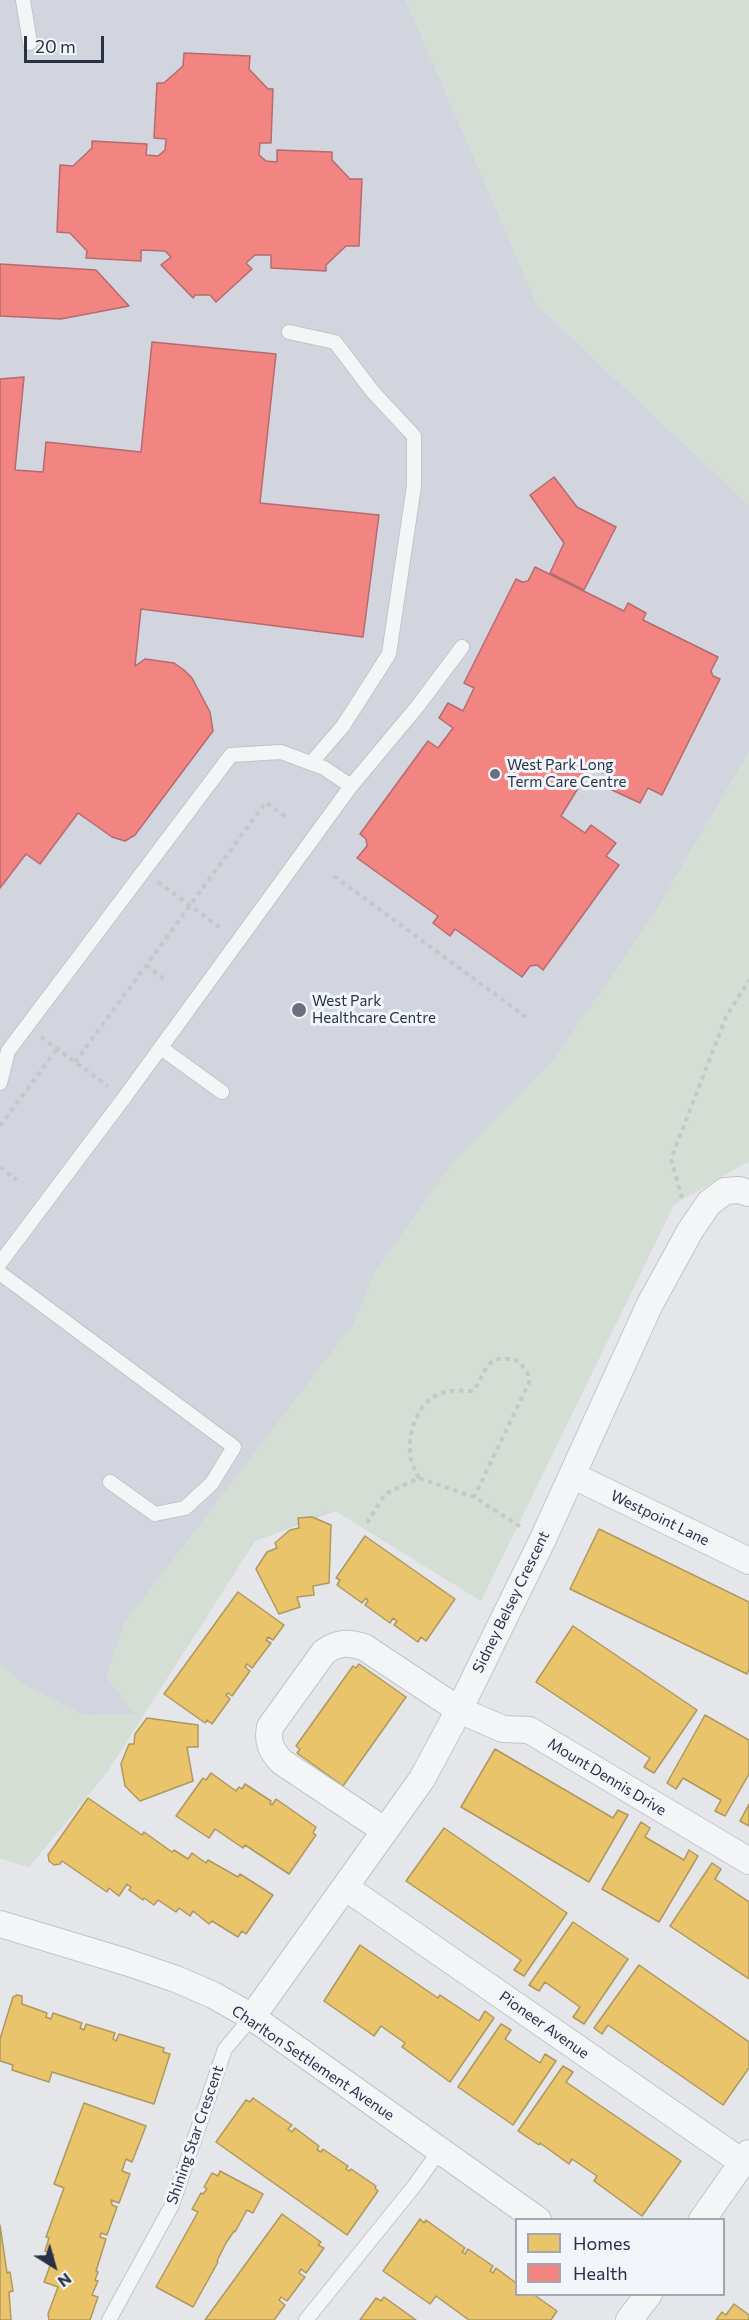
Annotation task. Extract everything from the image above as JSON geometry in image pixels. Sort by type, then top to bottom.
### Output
[{"type":"street","name":"Sidney Belsey Crescent","points":[[252,2017],[422,1779],[459,1710],[542,1541],[650,1304],[690,1231],[709,1203],[725,1191],[740,1190],[749,1194]]},
{"type":"street","name":"Westpoint Lane","points":[[572,1475],[749,1561]]},
{"type":"street","name":"Mount Dennis Drive","points":[[384,1830],[275,1755],[268,1738],[270,1727],[324,1652],[334,1645],[349,1642],[364,1647],[459,1710],[503,1729],[529,1730],[749,1861]]},
{"type":"street","name":"Pioneer Avenue","points":[[345,1887],[746,2158]]},
{"type":"street","name":"Charlton Settlement Avenue","points":[[3,1930],[126,1962],[176,1979],[213,1995],[252,2017],[535,2218]]},
{"type":"street","points":[[703,2218],[746,2158]]},
{"type":"street","points":[[629,2320],[646,2296]]},
{"type":"lane","points":[[23,0],[30,43]]},
{"type":"lane","points":[[289,332],[335,342],[373,392],[414,436],[414,486],[389,654],[343,726],[311,763]]},
{"type":"lane","points":[[0,1263],[161,1048],[351,786],[417,707],[462,647]]},
{"type":"lane","points":[[0,1083],[8,1051],[231,755],[281,752],[324,768],[351,786]]},
{"type":"lane","points":[[161,1048],[222,1092]]},
{"type":"lane","points":[[0,1273],[234,1447],[212,1483],[185,1508],[155,1514],[110,1482]]},
{"type":"lane","name":"Shining Star Crescent","points":[[109,2320],[172,2205],[225,2049],[252,2017]]},
{"type":"lane","points":[[306,2320],[415,2185],[440,2150]]},
{"type":"path","points":[[75,1062],[266,802],[286,817]]},
{"type":"path","points":[[334,876],[530,1020]]},
{"type":"path","points":[[155,880],[224,930]]},
{"type":"path","points":[[146,965],[165,980]]},
{"type":"path","points":[[690,1231],[671,1159],[726,1017],[749,980]]},
{"type":"path","points":[[39,1036],[108,1086]]},
{"type":"path","points":[[0,1126],[57,1049]]},
{"type":"path","points":[[0,1167],[17,1180]]},
{"type":"path","points":[[419,1478],[411,1461],[411,1444],[412,1428],[422,1407],[434,1397],[448,1391],[473,1391],[489,1363],[503,1357],[519,1361],[528,1374],[529,1383],[474,1497]]},
{"type":"path","points":[[367,1523],[385,1494],[419,1478],[474,1497],[542,1541]]},
{"type":"shaded area","name":"West Park Healthcare Centre","points":[[0,0],[406,0],[538,306],[749,505],[749,752],[449,1267],[335,1511],[255,1541],[107,1772],[29,1867],[0,1858]]},
{"type":"shaded area","points":[[406,0],[749,0],[749,505],[538,306]]},
{"type":"shaded area","points":[[749,752],[749,1161],[674,1205],[481,1601],[335,1511],[326,1512],[255,1541],[107,1772],[29,1867],[0,1858],[0,1664],[26,1685],[85,1715],[135,1714],[106,1677],[125,1622],[353,1324],[375,1272],[452,1163],[552,1062],[654,914]]},
{"type":"building: Homes","points":[[312,1517],[331,1525],[329,1583],[313,1586],[314,1595],[297,1597],[300,1607],[279,1614],[256,1569],[267,1552],[277,1548],[275,1543],[290,1530],[299,1528],[298,1518]]},
{"type":"building: Homes","points":[[599,1529],[749,1602],[749,1669],[747,1674],[570,1589]]},
{"type":"building: Homes","points":[[365,1536],[455,1599],[426,1641],[421,1637],[418,1642],[394,1625],[397,1621],[393,1618],[390,1623],[365,1605],[368,1601],[366,1598],[362,1603],[337,1585],[340,1580],[336,1578]]},
{"type":"building: Homes","points":[[238,1592],[284,1625],[273,1640],[268,1637],[266,1640],[271,1643],[252,1668],[247,1664],[245,1667],[250,1671],[232,1696],[228,1693],[226,1695],[230,1699],[212,1724],[207,1720],[205,1723],[164,1694]]},
{"type":"building: Homes","points":[[573,1626],[697,1710],[654,1773],[644,1767],[650,1758],[536,1682]]},
{"type":"building: Homes","points":[[359,1664],[406,1697],[343,1786],[297,1753],[300,1749],[296,1746],[353,1666],[356,1668]]},
{"type":"building: Homes","points":[[705,1715],[749,1740],[749,1774],[725,1816],[715,1811],[721,1800],[683,1778],[676,1789],[667,1783]]},
{"type":"building: Homes","points":[[147,1718],[198,1725],[198,1747],[187,1747],[193,1781],[140,1801],[125,1786],[121,1764],[129,1744],[134,1744],[135,1734]]},
{"type":"building: Homes","points":[[495,1749],[613,1818],[618,1810],[628,1815],[589,1882],[461,1807]]},
{"type":"building: Homes","points":[[211,1773],[236,1791],[239,1787],[242,1789],[245,1784],[271,1801],[272,1805],[276,1799],[316,1827],[313,1833],[316,1835],[289,1874],[245,1845],[243,1848],[215,1829],[209,1838],[176,1816],[203,1778],[206,1780]]},
{"type":"building: Homes","points":[[88,1798],[142,1835],[144,1832],[172,1852],[174,1850],[188,1859],[192,1853],[206,1863],[208,1860],[238,1877],[240,1874],[273,1895],[246,1934],[242,1931],[238,1937],[212,1921],[209,1924],[193,1911],[190,1916],[179,1908],[176,1912],[158,1900],[154,1905],[144,1898],[143,1900],[129,1890],[131,1887],[127,1884],[119,1896],[109,1888],[107,1892],[62,1861],[54,1865],[49,1861],[48,1855]]},
{"type":"building: Homes","points":[[749,1804],[749,1826],[740,1821]]},
{"type":"building: Homes","points":[[641,1822],[650,1828],[645,1837],[684,1860],[689,1850],[698,1856],[659,1922],[602,1889]]},
{"type":"building: Homes","points":[[444,1828],[567,1913],[524,1976],[514,1970],[521,1960],[406,1881]]},
{"type":"building: Homes","points":[[712,1863],[721,1869],[715,1879],[749,1902],[749,1979],[670,1926]]},
{"type":"building: Homes","points":[[573,1922],[628,1959],[584,2024],[573,2017],[580,2007],[545,1982],[539,1991],[529,1985]]},
{"type":"building: Homes","points":[[360,1945],[438,1998],[440,1995],[479,2021],[485,2011],[494,2018],[450,2082],[402,2047],[405,2043],[381,2026],[374,2036],[324,2001]]},
{"type":"building: Homes","points":[[639,1965],[749,2042],[749,2068],[723,2105],[608,2025],[602,2034],[594,2028]]},
{"type":"building: Homes","points":[[22,1996],[22,2004],[47,2013],[46,2017],[51,2019],[53,2013],[82,2023],[80,2028],[84,2030],[86,2024],[115,2033],[113,2039],[116,2041],[119,2034],[164,2048],[163,2052],[170,2054],[154,2104],[52,2072],[49,2082],[12,2070],[13,2065],[0,2061],[0,2039],[13,1997]]},
{"type":"building: Homes","points":[[501,2024],[511,2030],[505,2039],[540,2063],[545,2054],[556,2061],[513,2125],[458,2087]]},
{"type":"building: Homes","points":[[563,2066],[573,2072],[566,2082],[681,2161],[642,2216],[594,2181],[597,2176],[572,2159],[569,2164],[540,2143],[539,2145],[518,2131]]},
{"type":"building: Homes","points":[[253,2098],[292,2125],[288,2129],[292,2132],[295,2128],[319,2146],[317,2150],[321,2152],[323,2149],[348,2166],[346,2169],[349,2171],[351,2169],[376,2186],[378,2191],[347,2235],[216,2142],[246,2100],[250,2102]]},
{"type":"building: Homes","points":[[84,2103],[146,2126],[132,2162],[126,2159],[122,2171],[130,2174],[119,2203],[111,2200],[112,2205],[117,2207],[107,2235],[101,2233],[100,2237],[106,2239],[96,2271],[98,2272],[95,2280],[98,2281],[92,2295],[98,2297],[90,2320],[49,2320],[48,2314],[58,2287],[44,2282],[54,2255],[45,2251],[49,2238],[46,2237],[64,2188],[54,2184]]},
{"type":"building: Homes","points":[[220,2171],[263,2194],[253,2213],[247,2210],[226,2243],[193,2307],[156,2287],[198,2212],[192,2209],[201,2193],[203,2194],[207,2189],[204,2187],[212,2173],[218,2176]]},
{"type":"building: Homes","points":[[282,2214],[321,2242],[318,2245],[324,2248],[306,2273],[301,2269],[299,2273],[305,2277],[287,2301],[281,2297],[279,2300],[285,2305],[274,2320],[205,2320]]},
{"type":"building: Homes","points":[[420,2219],[424,2223],[426,2220],[465,2248],[462,2252],[465,2254],[468,2249],[493,2266],[490,2271],[493,2273],[496,2268],[515,2282],[515,2296],[536,2296],[557,2311],[551,2320],[469,2320],[436,2296],[430,2304],[383,2271]]},
{"type":"building: Homes","points":[[0,2225],[7,2273],[10,2272],[13,2291],[9,2292],[11,2320],[0,2320]]},
{"type":"building: Homes","points":[[384,2297],[416,2320],[360,2320],[376,2298],[381,2301]]},
{"type":"building: Homes","points":[[734,2304],[749,2315],[749,2320],[716,2320],[722,2312],[726,2315]]},
{"type":"building: Health","points":[[184,53],[250,56],[249,69],[268,89],[273,89],[271,143],[260,143],[259,155],[266,161],[277,162],[277,150],[332,152],[332,160],[350,179],[362,179],[359,246],[346,246],[326,265],[326,271],[271,268],[271,255],[255,255],[246,263],[252,269],[216,302],[210,295],[195,295],[193,298],[161,265],[171,257],[165,251],[141,250],[141,261],[86,258],[87,251],[70,233],[57,232],[60,165],[73,166],[92,148],[92,141],[147,144],[146,155],[158,156],[165,150],[166,139],[154,138],[157,83],[164,83],[183,66]]},
{"type":"building: Health","points":[[0,264],[96,270],[129,306],[61,319],[0,316]]},
{"type":"building: Health","points":[[152,342],[276,354],[260,503],[379,515],[363,637],[141,609],[135,666],[145,659],[174,663],[184,670],[192,678],[210,712],[213,731],[135,835],[125,841],[112,837],[78,813],[40,864],[26,854],[0,888],[0,379],[24,377],[15,470],[43,472],[46,442],[141,452]]},
{"type":"building: Health","points":[[554,477],[577,507],[616,527],[584,590],[550,573],[564,543],[530,495]]},
{"type":"building: Health","name":"West Park Long Term Care Centre","points":[[535,567],[624,611],[628,603],[646,613],[643,620],[718,657],[711,671],[713,676],[720,679],[662,795],[648,788],[640,803],[612,790],[617,780],[591,767],[561,816],[585,833],[591,825],[616,843],[606,856],[619,865],[543,970],[537,965],[530,966],[522,977],[455,929],[450,936],[433,923],[438,916],[357,858],[367,846],[366,839],[360,834],[428,741],[438,748],[453,728],[439,718],[448,703],[463,711],[474,688],[464,683],[516,579],[522,582],[528,581]]},
{"type":"place","name":"West Park Long Term Care Centre","points":[[495,774]]},
{"type":"place","name":"West Park Healthcare Centre","points":[[299,1010]]}]
